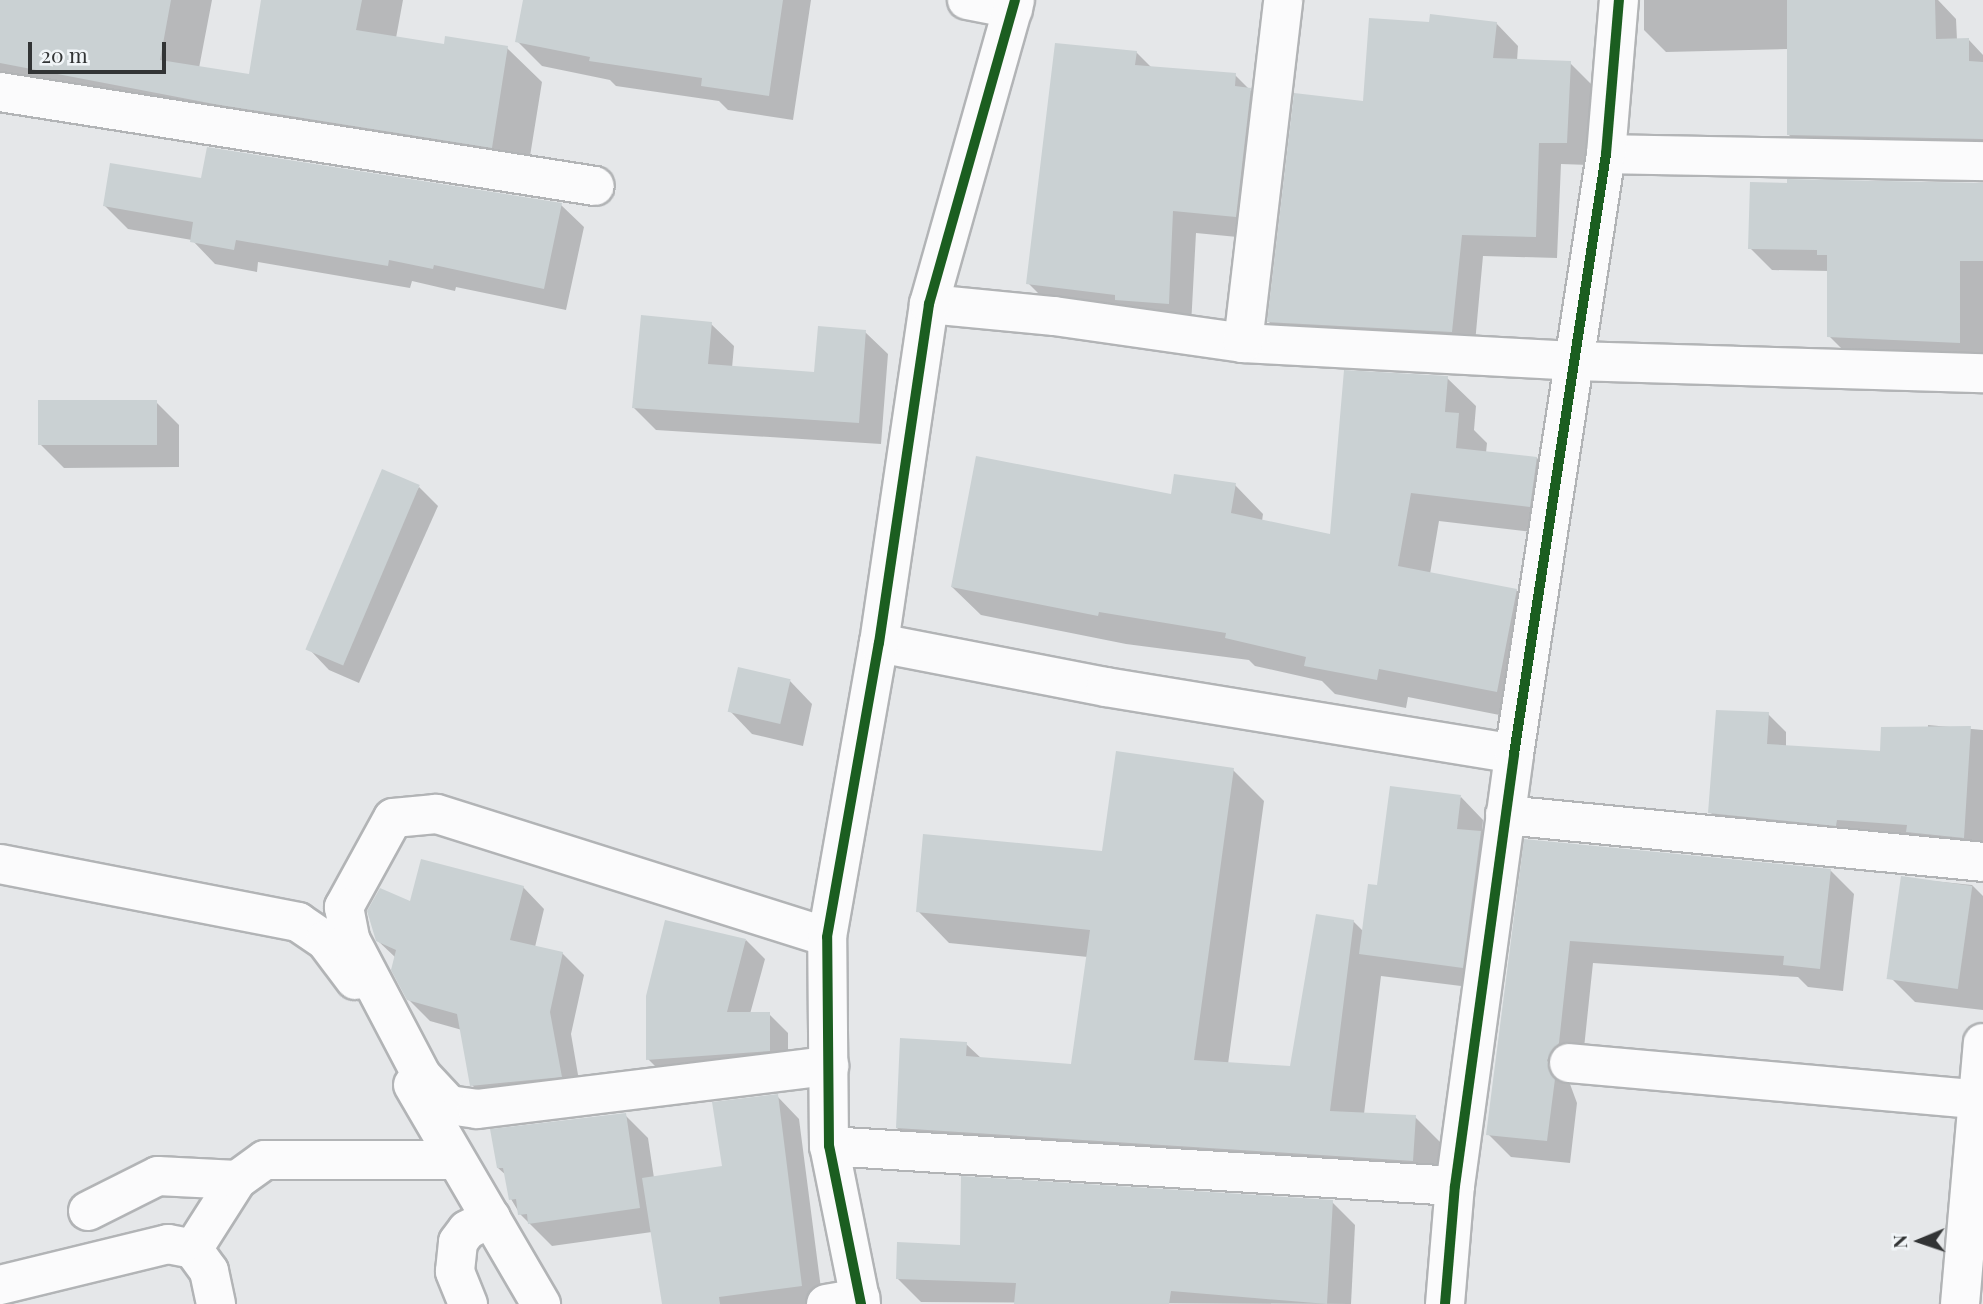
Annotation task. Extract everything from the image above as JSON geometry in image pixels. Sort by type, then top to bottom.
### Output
[{"type":"street","points":[[849,1302],[829,1146],[827,937],[878,643],[929,304],[1014,5],[967,0]]},
{"type":"street","points":[[1243,343],[1283,0]]},
{"type":"street","points":[[1445,1304],[1455,1186],[1505,815],[1606,154],[1619,0]]},
{"type":"street","points":[[0,92],[595,186]]},
{"type":"street","points":[[1606,154],[1983,161]]},
{"type":"street","points":[[929,304],[1054,316],[1243,343],[1574,360],[1983,373]]},
{"type":"street","points":[[878,643],[1107,687],[1514,754]]},
{"type":"street","points":[[827,937],[436,814],[393,818],[344,907],[350,939],[416,1065],[431,1091],[449,1105],[477,1109],[829,1066]]},
{"type":"street","points":[[1505,815],[1983,862]]},
{"type":"street","points":[[0,864],[299,922],[340,956],[454,1160],[541,1304]]},
{"type":"street","points":[[1960,1304],[1983,1043]]},
{"type":"street","points":[[1569,1063],[1980,1100]]},
{"type":"street","points":[[829,1146],[1455,1186]]},
{"type":"street","points":[[193,1249],[237,1180],[265,1160],[454,1160]]},
{"type":"street","points":[[88,1211],[158,1176],[237,1180]]},
{"type":"street","points":[[468,1304],[455,1271],[458,1242],[467,1230],[491,1218]]},
{"type":"street","points":[[0,1285],[168,1244],[193,1249],[209,1271],[216,1304]]},
{"type":"building","points":[[0,0],[171,0],[160,60],[249,74],[261,0],[362,0],[356,30],[444,44],[445,36],[508,46],[492,148],[214,104],[0,63]]},
{"type":"building","points":[[523,0],[783,0],[769,96],[701,86],[702,78],[589,61],[590,57],[515,42]]},
{"type":"building","points":[[1787,0],[1935,0],[1936,39],[1969,38],[1969,61],[1983,62],[1983,139],[1787,135]]},
{"type":"building","points":[[1430,14],[1497,22],[1493,58],[1571,61],[1567,143],[1539,143],[1536,237],[1462,235],[1452,332],[1267,322],[1294,93],[1363,101],[1369,18],[1429,22]]},
{"type":"building","points":[[1055,43],[1137,51],[1135,65],[1236,73],[1235,86],[1251,88],[1236,217],[1173,211],[1169,304],[1115,300],[1115,295],[1026,284]]},
{"type":"building","points":[[207,147],[562,203],[544,289],[434,265],[433,269],[389,260],[388,266],[236,240],[234,250],[190,242],[193,222],[103,206],[110,163],[201,178]]},
{"type":"building","points":[[1787,179],[1983,183],[1983,261],[1960,261],[1960,343],[1827,337],[1827,255],[1817,255],[1817,250],[1748,249],[1750,182],[1787,183]]},
{"type":"building","points":[[641,315],[712,322],[708,364],[814,372],[818,326],[866,330],[859,423],[632,408]]},
{"type":"building","points":[[1344,370],[1448,376],[1445,412],[1459,413],[1456,448],[1537,457],[1530,507],[1411,493],[1398,566],[1517,589],[1497,692],[1379,669],[1377,680],[1304,666],[1306,657],[1225,638],[1226,633],[1099,612],[1098,616],[951,587],[976,456],[1171,494],[1174,474],[1236,483],[1231,513],[1330,534]]},
{"type":"building","points":[[38,400],[157,400],[157,445],[38,445]]},
{"type":"building","points":[[382,469],[420,485],[343,665],[305,649]]},
{"type":"building","points":[[738,667],[791,679],[780,724],[728,712]]},
{"type":"building","points":[[1716,710],[1769,712],[1767,744],[1880,751],[1881,727],[1971,726],[1964,838],[1906,832],[1907,825],[1837,820],[1836,826],[1708,813]]},
{"type":"building","points":[[1116,751],[1234,768],[1194,1060],[1290,1066],[1316,914],[1354,920],[1330,1111],[1416,1115],[1413,1161],[896,1128],[900,1038],[967,1042],[966,1056],[1071,1064],[1090,930],[916,912],[923,834],[1102,851]]},
{"type":"building","points":[[1390,786],[1461,795],[1457,829],[1481,831],[1463,968],[1359,954],[1368,884],[1377,885]]},
{"type":"building","points":[[1524,839],[1831,869],[1820,969],[1783,965],[1784,956],[1570,941],[1559,1043],[1547,1060],[1555,1079],[1547,1141],[1486,1135]]},
{"type":"building","points":[[421,859],[524,886],[510,940],[563,952],[550,1012],[562,1077],[470,1086],[457,1014],[407,1000],[391,970],[396,950],[376,941],[367,911],[380,888],[410,901]]},
{"type":"building","points":[[1901,876],[1972,886],[1958,989],[1887,979]]},
{"type":"building","points":[[665,920],[746,939],[727,1012],[770,1012],[770,1051],[646,1060],[646,996]]},
{"type":"building","points":[[778,1094],[802,1286],[719,1297],[720,1304],[662,1304],[642,1178],[722,1166],[712,1102]]},
{"type":"building","points":[[626,1113],[640,1208],[528,1224],[527,1214],[518,1215],[516,1199],[509,1200],[503,1168],[497,1168],[490,1129]]},
{"type":"building","points":[[961,1176],[1333,1200],[1327,1304],[1171,1291],[1169,1304],[1014,1304],[1016,1283],[896,1279],[897,1242],[960,1245]]},
{"type":"cycle path","points":[[861,1304],[829,1146],[827,937],[879,643],[929,304],[1015,0]]},
{"type":"cycle path","points":[[1445,1304],[1455,1186],[1514,754],[1606,154],[1619,0]]}]
